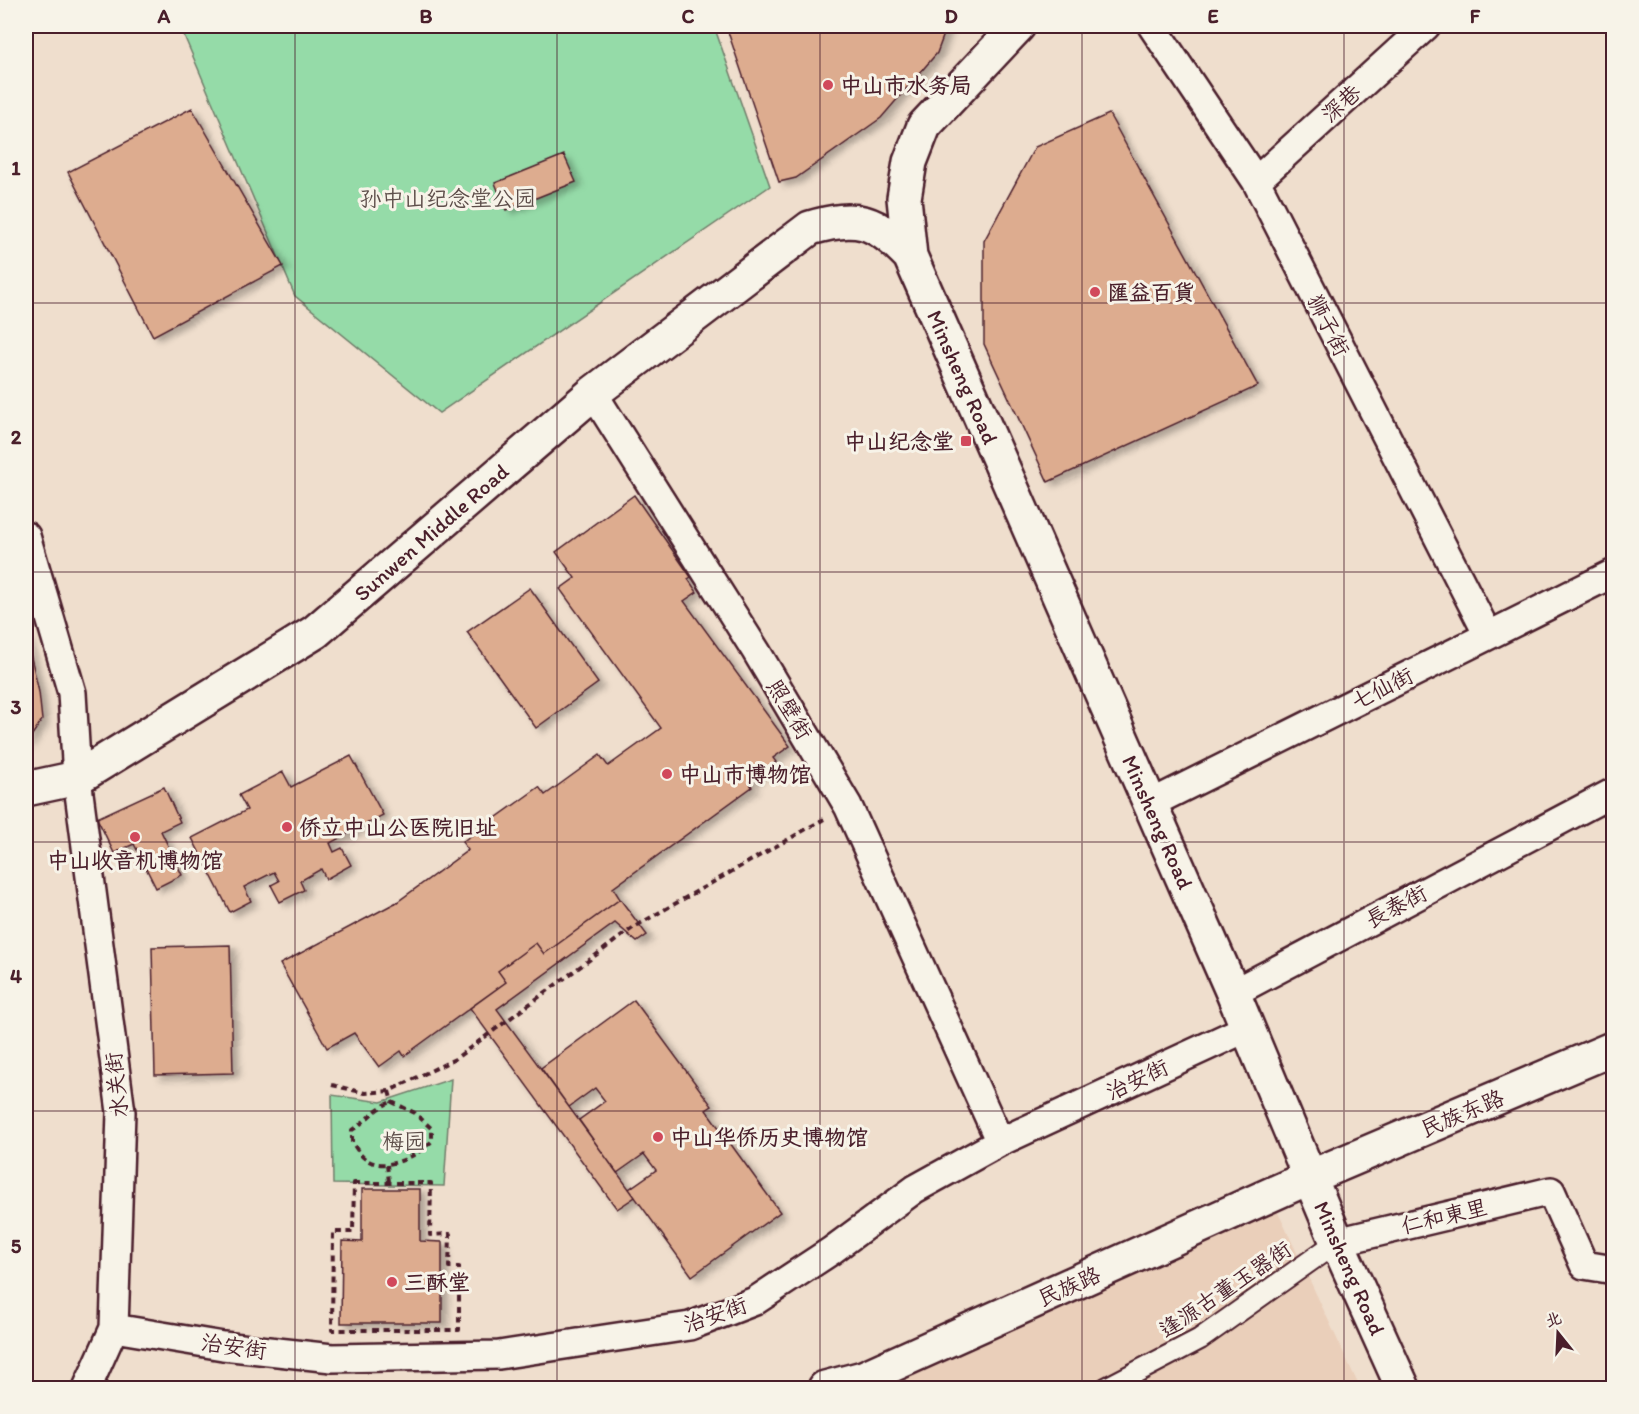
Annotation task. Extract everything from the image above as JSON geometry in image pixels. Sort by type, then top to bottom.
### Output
[{"type":"street","points":[[910,256],[904,198],[910,162],[924,126],[1018,26]]},
{"type":"street","name":"狮子街","points":[[1152,26],[1256,181],[1488,635]]},
{"type":"street","name":"深巷","points":[[1256,181],[1426,26]]},
{"type":"street","name":"Sunwen Middle Road","points":[[26,789],[78,778],[315,632],[593,393],[810,228],[851,219],[892,238],[910,256]]},
{"type":"street","name":"Minsheng Road","points":[[910,256],[1233,993],[1337,1242],[1403,1389]]},
{"type":"street","name":"照壁街","points":[[593,393],[756,651],[848,806],[1000,1142]]},
{"type":"street","name":"水关街","points":[[26,536],[72,693],[78,778],[121,1112],[114,1328],[87,1389]]},
{"type":"street","name":"七仙街","points":[[1150,804],[1614,573]]},
{"type":"street","name":"長泰街","points":[[1233,993],[1614,792]]},
{"type":"street","name":"治安街","points":[[114,1328],[223,1346],[332,1358],[499,1355],[690,1326],[755,1301],[831,1251],[915,1189],[1000,1142],[1248,1028]]},
{"type":"street","name":"民族东路","points":[[1310,1178],[1614,1048]]},
{"type":"street","name":"民族路","points":[[825,1389],[864,1378],[1310,1178]]},
{"type":"street","name":"仁和東里","points":[[1337,1242],[1551,1191],[1584,1265],[1614,1270]]},
{"type":"street","name":"逢源古董玉器街","points":[[1106,1389],[1200,1339],[1337,1242]]},
{"type":"path","points":[[332,1085],[365,1093],[389,1091],[455,1059],[634,927],[848,806]]},
{"type":"path","points":[[389,1091],[392,1102]]},
{"type":"path","points":[[392,1102],[415,1113],[432,1129],[432,1141],[419,1154],[387,1165],[364,1159],[352,1142],[352,1131],[377,1107],[392,1102]]},
{"type":"path","points":[[387,1165],[389,1182]]},
{"type":"path","points":[[354,1182],[389,1182],[431,1183],[430,1234],[450,1234],[449,1267],[459,1267],[459,1330],[333,1330],[333,1232],[353,1232],[354,1182]]},
{"type":"shaded area","points":[[1277,1210],[1360,1388],[866,1388]]},
{"type":"green space","name":"孙中山纪念堂公园","points":[[180,26],[714,26],[770,186],[439,413],[295,296]]},
{"type":"green space","name":"梅园","points":[[451,1079],[444,1186],[333,1184],[332,1095],[381,1102]]},
{"type":"building","name":"中山市水务局","points":[[726,26],[947,26],[937,53],[881,118],[796,178],[779,182]]},
{"type":"building","points":[[192,108],[283,266],[153,336],[68,172]]},
{"type":"building","name":"匯益百貨","points":[[1109,114],[1258,386],[1048,482],[984,344],[984,241],[1035,147]]},
{"type":"building","points":[[564,155],[576,182],[506,210],[495,183]]},
{"type":"building","name":"中山市博物馆","points":[[634,495],[691,577],[688,579],[697,592],[684,601],[790,746],[773,758],[776,762],[749,782],[752,787],[613,888],[620,899],[544,954],[536,943],[498,971],[506,982],[404,1056],[401,1051],[379,1067],[354,1033],[327,1048],[280,964],[397,902],[468,850],[462,842],[539,787],[545,795],[600,755],[608,766],[661,728],[560,589],[575,578],[556,552]]},
{"type":"building","points":[[530,588],[598,683],[536,728],[467,632]]},
{"type":"building","points":[[26,635],[39,692],[42,720],[26,744]]},
{"type":"building","name":"侨立中山公医院旧址","points":[[351,756],[383,815],[330,843],[334,852],[342,848],[351,865],[326,879],[321,869],[300,881],[304,890],[280,902],[271,885],[279,881],[274,872],[244,887],[251,901],[230,912],[192,838],[247,810],[239,795],[283,772],[291,787]]},
{"type":"building","name":"中山收音机博物馆","points":[[164,787],[180,822],[161,831],[182,875],[156,888],[134,844],[114,853],[97,818]]},
{"type":"building","points":[[620,899],[647,935],[637,942],[615,923],[497,1009],[635,1197],[617,1209],[470,1008],[506,982],[498,971],[536,943],[544,954]]},
{"type":"building","points":[[230,945],[233,1073],[155,1075],[152,947]]},
{"type":"building","name":"中山华侨历史博物馆","points":[[634,1000],[712,1106],[706,1110],[780,1212],[692,1276],[629,1189],[656,1170],[644,1154],[617,1173],[579,1120],[605,1101],[595,1088],[569,1107],[541,1068]]},
{"type":"building","name":"三酥堂","points":[[362,1189],[420,1189],[420,1241],[442,1242],[442,1323],[341,1323],[342,1241],[362,1242]]},
{"type":"place","name":"中山市水务局","points":[[828,85]]},
{"type":"place","name":"匯益百貨","points":[[1095,292]]},
{"type":"place","name":"中山纪念堂","points":[[966,441]]},
{"type":"place","name":"中山市博物馆","points":[[667,774]]},
{"type":"place","name":"侨立中山公医院旧址","points":[[287,827]]},
{"type":"place","name":"中山收音机博物馆","points":[[135,837]]},
{"type":"place","name":"中山华侨历史博物馆","points":[[658,1137]]},
{"type":"place","name":"三酥堂","points":[[392,1282]]}]
